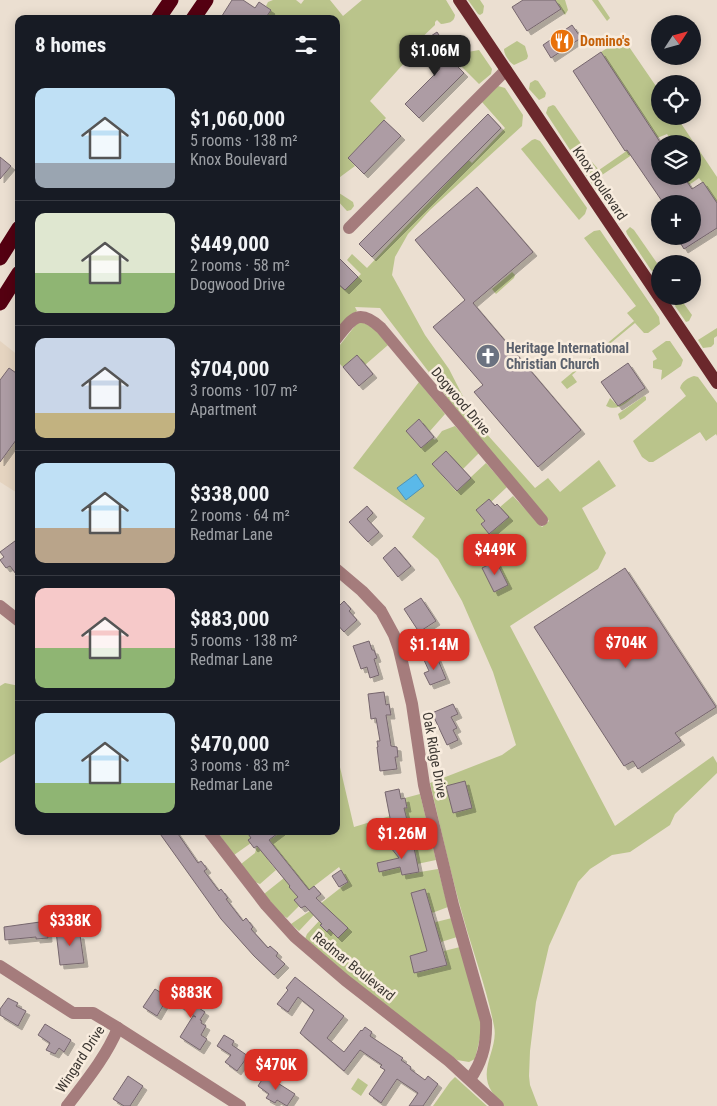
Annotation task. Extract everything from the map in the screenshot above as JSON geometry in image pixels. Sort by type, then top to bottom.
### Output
[{"type":"highway","points":[[161,15],[170,0]]},
{"type":"highway","points":[[196,15],[206,0]]},
{"type":"highway","points":[[0,258],[15,234]]},
{"type":"highway","points":[[0,303],[15,279]]},
{"type":"main road","name":"Knox Boulevard","points":[[459,0],[717,383]]},
{"type":"street","points":[[349,228],[506,70]]},
{"type":"street","name":"Dogwood Drive","points":[[340,334],[350,321],[359,316],[366,317],[381,328],[542,520]]},
{"type":"street","name":"Oak Ridge Drive","points":[[340,572],[362,591],[381,611],[394,635],[406,676],[424,788],[453,905],[486,1021],[487,1033],[483,1055],[480,1065],[470,1079]]},
{"type":"street","points":[[0,606],[15,618]]},
{"type":"street","name":"Redmar Boulevard","points":[[212,835],[271,910],[311,952],[470,1079],[498,1106]]},
{"type":"street","points":[[0,966],[73,1013],[93,1013],[240,1106]]},
{"type":"street","name":"Wingard Drive","points":[[67,1106],[113,1041],[118,1028]]},
{"type":"shaded area","points":[[0,341],[15,353],[15,491],[0,482]]},
{"type":"green space","points":[[273,0],[296,0],[301,4],[304,0],[330,0],[343,16],[362,0],[446,0],[455,15],[450,22],[441,24],[437,20],[435,22],[435,25],[415,44],[406,61],[370,101],[386,118],[348,158],[355,166],[340,177],[340,15],[268,15],[271,10],[266,6],[268,2]]},
{"type":"green space","points":[[468,0],[480,0],[484,6],[483,13],[478,14]]},
{"type":"green space","points":[[555,0],[565,0],[568,10],[565,15]]},
{"type":"green space","points":[[592,0],[598,0],[610,18],[607,21]]},
{"type":"green space","points":[[623,38],[651,79],[651,125],[682,125],[689,135],[651,135],[651,142],[599,177],[605,188],[601,192],[597,191],[584,172],[585,167],[592,162],[599,170],[654,132],[601,52]]},
{"type":"green space","points":[[517,41],[525,46],[528,56],[527,59],[514,65],[505,54],[504,49]]},
{"type":"green space","points":[[479,50],[492,69],[491,74],[479,84],[456,61],[453,63],[447,57]]},
{"type":"green space","points":[[535,80],[538,81],[546,93],[545,97],[539,100],[529,89],[530,83]]},
{"type":"green space","points":[[498,86],[505,88],[523,115],[522,126],[430,210],[408,234],[395,257],[392,275],[425,335],[449,369],[476,422],[535,488],[548,478],[560,492],[599,460],[616,486],[582,508],[606,553],[598,569],[510,626],[615,826],[713,756],[717,763],[717,773],[675,814],[670,825],[630,852],[612,855],[590,869],[578,882],[549,946],[536,1002],[529,1076],[530,1085],[538,1106],[504,1106],[493,1094],[488,1084],[487,1067],[494,1043],[494,1026],[455,886],[430,783],[502,755],[516,745],[493,672],[462,601],[438,559],[412,537],[425,518],[353,468],[419,382],[445,414],[430,431],[419,419],[406,431],[421,448],[432,438],[435,440],[442,431],[455,426],[479,453],[463,469],[446,451],[432,464],[456,491],[486,463],[507,487],[491,502],[489,499],[476,510],[485,521],[481,524],[489,534],[508,517],[500,507],[513,496],[542,527],[549,521],[450,403],[441,388],[380,308],[355,307],[357,311],[340,327],[340,286],[345,290],[361,274],[347,260],[352,254],[367,268],[463,166],[456,148],[472,163],[505,128],[482,102]]},
{"type":"green space","points":[[553,105],[586,151],[582,155],[574,156],[546,113],[548,107]]},
{"type":"green space","points":[[535,139],[540,141],[587,208],[585,214],[579,220],[521,149]]},
{"type":"green space","points":[[701,153],[717,177],[717,203],[701,181]]},
{"type":"green space","points":[[340,194],[353,202],[354,206],[351,210],[347,211],[340,203]]},
{"type":"green space","points":[[611,198],[618,204],[623,213],[625,219],[621,222],[617,221],[606,203]]},
{"type":"green space","points":[[630,227],[634,230],[651,255],[651,270],[627,234],[626,231]]},
{"type":"green space","points":[[600,230],[659,317],[660,324],[648,333],[644,333],[635,323],[572,375],[577,382],[567,389],[561,382],[634,321],[627,313],[636,306],[584,238],[594,231]]},
{"type":"green space","points":[[512,272],[515,275],[514,278],[496,294],[492,289]]},
{"type":"green space","points":[[685,305],[692,315],[689,321],[686,322],[675,306]]},
{"type":"green space","points":[[358,322],[372,327],[388,345],[365,365],[357,355],[343,367],[340,364],[340,345]]},
{"type":"green space","points":[[717,328],[714,344],[711,347],[703,348],[698,340]]},
{"type":"green space","points":[[666,341],[670,341],[683,360],[681,366],[661,380],[662,370],[653,368],[653,361],[657,359],[652,351]]},
{"type":"green space","points":[[694,376],[698,377],[717,403],[717,436],[716,434],[706,441],[700,432],[653,462],[649,462],[642,457],[633,441],[686,396],[680,388],[682,383]]},
{"type":"green space","points":[[635,394],[629,401],[618,407],[610,408],[606,406],[610,398],[618,406]]},
{"type":"green space","points":[[644,396],[646,400],[620,420],[618,414]]},
{"type":"green space","points":[[5,683],[15,685],[15,754],[0,763],[0,686]]},
{"type":"green space","points":[[340,767],[354,827],[390,816],[391,823],[406,820],[404,808],[407,807],[405,798],[420,794],[436,860],[417,864],[413,843],[396,847],[402,875],[438,869],[448,907],[432,913],[425,889],[411,893],[420,926],[452,918],[457,937],[441,942],[440,939],[425,943],[427,951],[410,956],[415,973],[447,965],[444,951],[460,947],[483,1025],[475,1059],[469,1062],[457,1060],[345,974],[305,939],[319,921],[314,915],[299,931],[291,924],[348,882],[339,867],[309,890],[299,879],[289,887],[298,897],[299,906],[287,918],[282,915],[264,894],[295,872],[278,851],[268,860],[276,870],[260,884],[255,882],[241,864],[255,853],[257,846],[271,843],[269,840],[277,835],[340,835]]},
{"type":"green space","points":[[220,835],[249,835],[251,838],[248,840],[251,843],[234,855]]},
{"type":"green space","points":[[455,1077],[487,1106],[433,1106]]},
{"type":"green space","points":[[358,1078],[368,1085],[361,1096],[351,1089]]},
{"type":"water","points":[[416,474],[424,486],[406,500],[397,488]]},
{"type":"building","points":[[232,0],[243,0],[255,8],[259,2],[271,10],[268,15],[223,15]]},
{"type":"building","points":[[523,0],[555,0],[561,9],[527,31],[512,7]]},
{"type":"building","name":"Domino's","points":[[572,25],[581,38],[551,58],[543,45]]},
{"type":"building","points":[[437,32],[449,50],[444,53],[464,73],[419,118],[405,104],[440,69],[422,42]]},
{"type":"building","points":[[601,52],[655,135],[651,135],[651,185],[689,185],[692,189],[703,182],[717,203],[717,228],[701,238],[701,195],[658,195],[627,150],[625,151],[573,71]]},
{"type":"building","points":[[488,114],[501,128],[372,257],[359,244]]},
{"type":"building","points":[[384,120],[401,136],[364,174],[348,158]]},
{"type":"building","points":[[0,157],[11,166],[0,179]]},
{"type":"building","points":[[477,187],[533,252],[473,303],[581,430],[538,467],[474,392],[483,385],[433,327],[465,300],[415,240]]},
{"type":"building","points":[[682,245],[690,245],[684,249]]},
{"type":"building","points":[[340,259],[358,277],[345,290],[340,286]]},
{"type":"building","points":[[357,355],[373,374],[359,386],[343,367]]},
{"type":"building","points":[[628,363],[645,388],[618,406],[601,382]]},
{"type":"building","points":[[9,368],[15,372],[15,441],[0,462],[0,380]]},
{"type":"building","points":[[419,419],[434,437],[421,448],[406,431]]},
{"type":"building","points":[[446,451],[471,478],[457,491],[432,464]]},
{"type":"building","points":[[489,499],[495,506],[497,504],[509,517],[489,534],[481,524],[485,521],[476,510]]},
{"type":"building","points":[[367,506],[373,513],[367,519],[379,532],[368,542],[349,522]]},
{"type":"building","points":[[15,541],[15,573],[10,566],[6,568],[0,560],[4,557],[0,552]]},
{"type":"building","points":[[395,547],[411,566],[398,577],[383,558]]},
{"type":"building","points":[[496,561],[508,585],[494,592],[482,568]]},
{"type":"building","points":[[625,568],[716,707],[675,733],[681,741],[638,769],[633,761],[624,766],[534,627]]},
{"type":"building","points":[[421,598],[436,621],[419,632],[404,609]]},
{"type":"building","points":[[344,601],[351,609],[349,611],[357,620],[344,632],[340,628],[340,605]]},
{"type":"building","points":[[369,641],[377,658],[374,659],[379,675],[370,678],[367,667],[361,669],[353,646]]},
{"type":"building","points":[[436,655],[446,679],[430,685],[424,673],[429,671],[424,660]]},
{"type":"building","points":[[384,692],[386,705],[389,704],[391,715],[386,715],[391,746],[397,747],[398,757],[395,757],[397,769],[380,771],[377,741],[380,741],[376,718],[371,719],[368,694]]},
{"type":"building","points":[[453,704],[458,714],[451,717],[457,728],[453,730],[458,740],[447,745],[432,713]]},
{"type":"building","points":[[465,781],[472,808],[453,813],[446,786]]},
{"type":"building","points":[[399,789],[401,799],[405,798],[407,808],[404,808],[407,820],[391,823],[385,792]]},
{"type":"building","points":[[161,835],[179,835],[198,863],[201,861],[207,869],[204,871],[219,891],[221,889],[228,898],[226,899],[243,921],[246,918],[253,927],[251,929],[268,948],[270,946],[278,953],[276,956],[285,964],[274,975],[221,919]]},
{"type":"building","points":[[249,835],[276,835],[269,840],[309,890],[314,886],[321,894],[316,898],[348,928],[338,938],[329,929],[327,932],[305,906],[301,908],[294,900],[298,897],[257,846],[254,848],[248,840],[251,838]]},
{"type":"building","points":[[413,843],[419,872],[402,875],[400,867],[379,872],[377,863],[399,858],[391,848]]},
{"type":"building","points":[[341,870],[348,882],[339,887],[332,876]]},
{"type":"building","points":[[425,889],[447,965],[414,973],[410,956],[427,951],[411,893]]},
{"type":"building","points":[[47,921],[48,938],[36,939],[36,937],[5,940],[4,927]]},
{"type":"building","points":[[75,928],[75,935],[80,935],[84,963],[60,965],[56,931]]},
{"type":"building","points":[[295,977],[344,1016],[327,1038],[344,1052],[365,1027],[372,1032],[370,1036],[403,1058],[401,1060],[411,1067],[410,1069],[425,1080],[428,1076],[438,1084],[423,1106],[409,1106],[418,1093],[397,1079],[381,1103],[369,1094],[385,1070],[380,1067],[382,1065],[360,1050],[344,1071],[300,1033],[314,1010],[298,997],[288,1012],[277,1004]]},
{"type":"building","points":[[178,986],[189,993],[185,999],[205,1012],[200,1020],[206,1026],[201,1035],[207,1039],[200,1050],[180,1037],[193,1016],[196,1017],[169,998]]},
{"type":"building","points":[[155,989],[168,997],[157,1016],[143,1007]]},
{"type":"building","points":[[8,998],[18,1003],[16,1006],[26,1011],[18,1026],[0,1015],[0,1009]]},
{"type":"building","points":[[45,1024],[71,1040],[64,1052],[59,1048],[55,1054],[46,1050],[50,1043],[38,1035]]},
{"type":"building","points":[[224,1035],[234,1041],[232,1045],[248,1056],[237,1071],[225,1062],[231,1055],[217,1046]]},
{"type":"building","points":[[265,1075],[295,1094],[287,1106],[277,1100],[275,1103],[266,1098],[269,1094],[258,1086]]},
{"type":"building","points":[[128,1076],[143,1086],[130,1106],[124,1106],[113,1099]]},
{"type":"place","name":"Domino's","points":[[562,41]]},
{"type":"place","name":"Heritage International Christian Church","points":[[488,356]]}]
